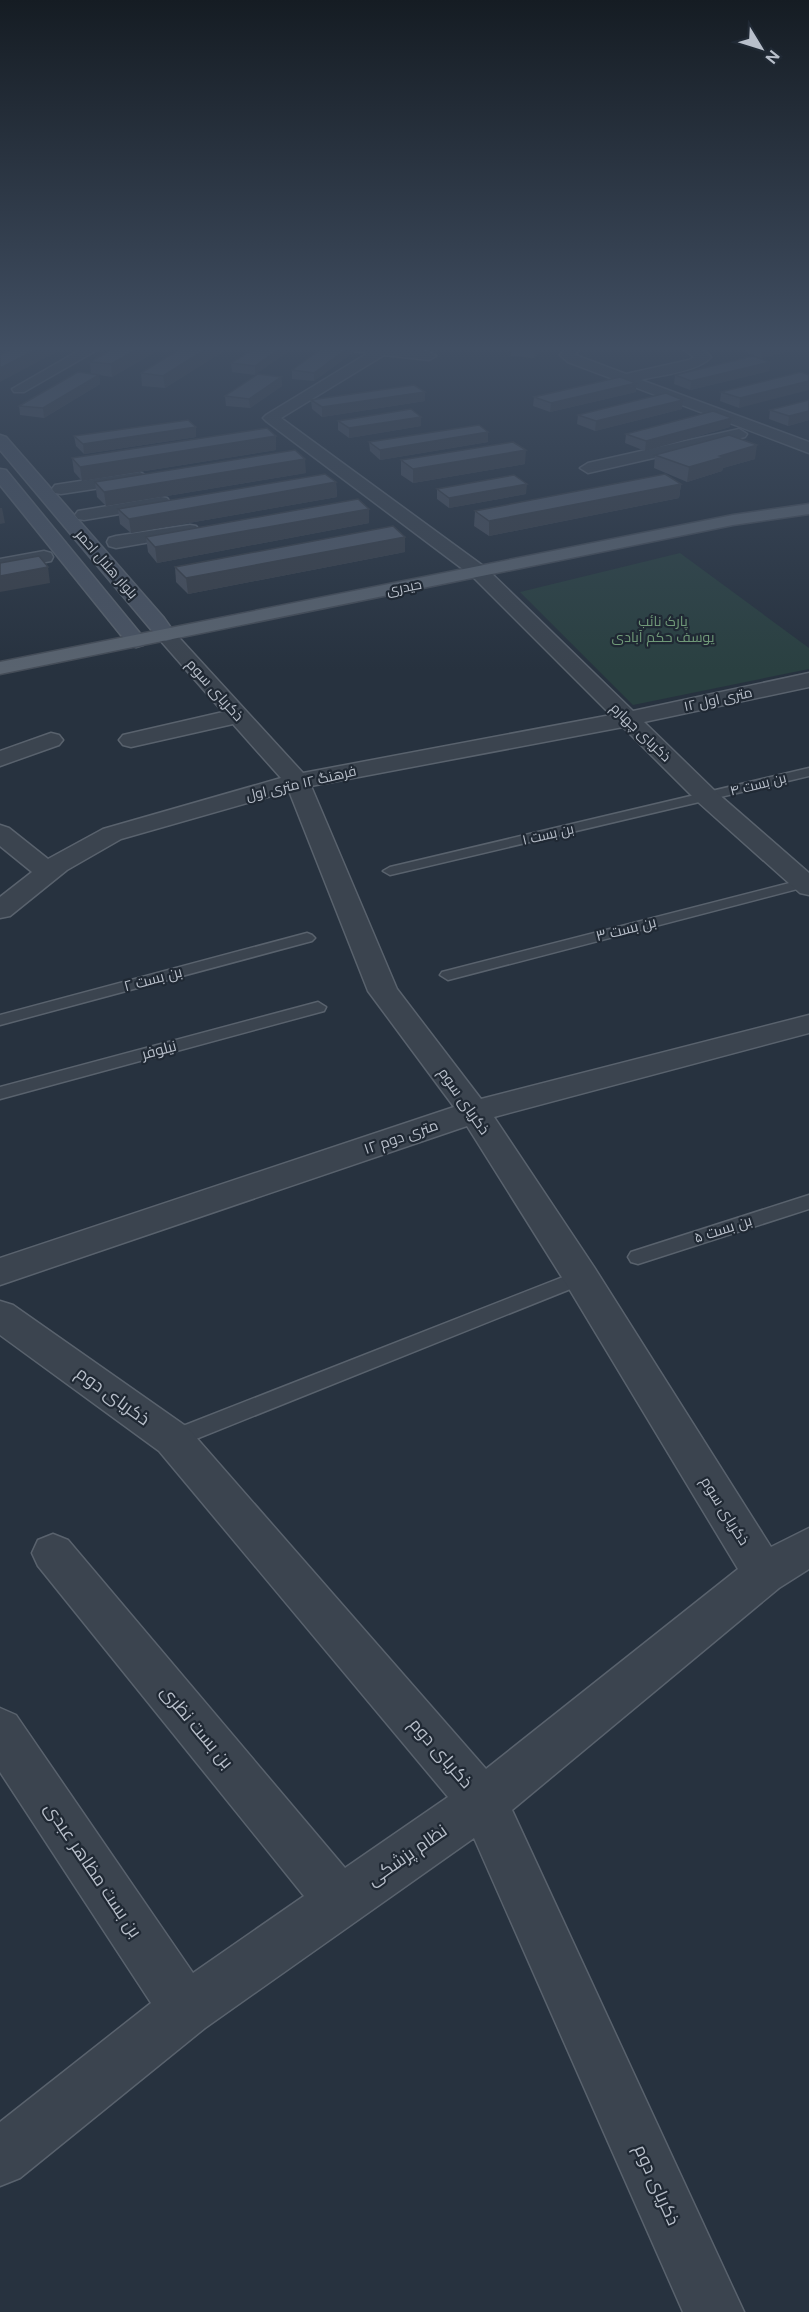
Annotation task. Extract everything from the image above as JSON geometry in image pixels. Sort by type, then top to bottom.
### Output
[{"type":"main road","name":"بلوار هلال احمر","points":[[13,455],[161,628]]},
{"type":"main road","name":"بلوار هلال احمر","points":[[0,474],[131,634]]},
{"type":"main road","name":"حیدری","points":[[472,567],[749,506],[809,497]]},
{"type":"main road","name":"حیدری","points":[[0,653],[131,634],[472,567],[733,520],[809,509]]},
{"type":"main road","name":"حیدری","points":[[0,668],[131,634]]},
{"type":"street","name":"ذکریای چهارم","points":[[320,455],[472,567],[707,796],[807,884]]},
{"type":"street","points":[[588,468],[645,455]]},
{"type":"street","points":[[320,476],[343,472]]},
{"type":"street","points":[[61,489],[153,475]]},
{"type":"street","points":[[84,515],[178,499]]},
{"type":"street","points":[[356,503],[379,499]]},
{"type":"street","points":[[116,542],[207,527]]},
{"type":"street","points":[[0,565],[44,557]]},
{"type":"street","name":"ذکریای سوم","points":[[161,628],[297,781],[383,990],[474,1112],[580,1277],[764,1574]]},
{"type":"street","name":"۱۲ متری اول","points":[[628,719],[809,680]]},
{"type":"street","points":[[131,740],[238,716]]},
{"type":"street","name":"فرهنگ ۱۲ متری اول","points":[[0,910],[48,872],[112,834],[297,781],[628,719]]},
{"type":"street","points":[[0,759],[51,740]]},
{"type":"street","points":[[0,833],[48,872]]},
{"type":"street","name":"۱۲ متری دوم","points":[[0,1272],[474,1112],[809,1024]]},
{"type":"street","name":"ذکریای دوم","points":[[0,1315],[172,1439],[483,1802],[714,2312]]},
{"type":"street","name":"نظام پزشکی","points":[[4,2146],[186,2009],[483,1802],[764,1574],[809,1547]]},
{"type":"street","name":"بن بست نظری","points":[[53,1553],[340,1901]]},
{"type":"street","name":"بن بست مظاهر عبدی","points":[[0,1731],[186,2009]]},
{"type":"lane","name":"بن بست ۴","points":[[707,796],[809,772]]},
{"type":"lane","name":"بن بست ۱","points":[[390,871],[707,796]]},
{"type":"lane","name":"بن بست ۳","points":[[448,975],[807,884]]},
{"type":"lane","name":"بن بست ۲","points":[[0,1020],[307,938]]},
{"type":"lane","name":"نیلوفر","points":[[0,1093],[318,1007]]},
{"type":"lane","name":"بن بست ۵","points":[[638,1257],[809,1202]]},
{"type":"lane","points":[[172,1439],[580,1277]]},
{"type":"green space","name":"پارک نائب یوسف حکم آبادی","points":[[680,553],[809,648],[809,669],[633,705],[520,592]]},
{"type":"building","points":[[92,455],[157,455],[80,467],[72,458]]},
{"type":"building","points":[[264,455],[300,455],[305,459],[104,492],[95,482]]},
{"type":"building","points":[[433,455],[497,455],[413,469],[401,460]]},
{"type":"building","points":[[655,455],[724,455],[720,456],[724,457],[689,467]]},
{"type":"building","points":[[325,474],[336,482],[129,519],[118,509]]},
{"type":"building","points":[[665,474],[681,484],[489,521],[475,511]]},
{"type":"building","points":[[514,475],[527,484],[449,498],[437,489]]},
{"type":"building","points":[[358,499],[369,509],[155,547],[146,537]]},
{"type":"building","points":[[393,526],[405,537],[186,578],[175,567]]},
{"type":"building","points":[[39,556],[48,567],[0,576],[0,563]]}]
